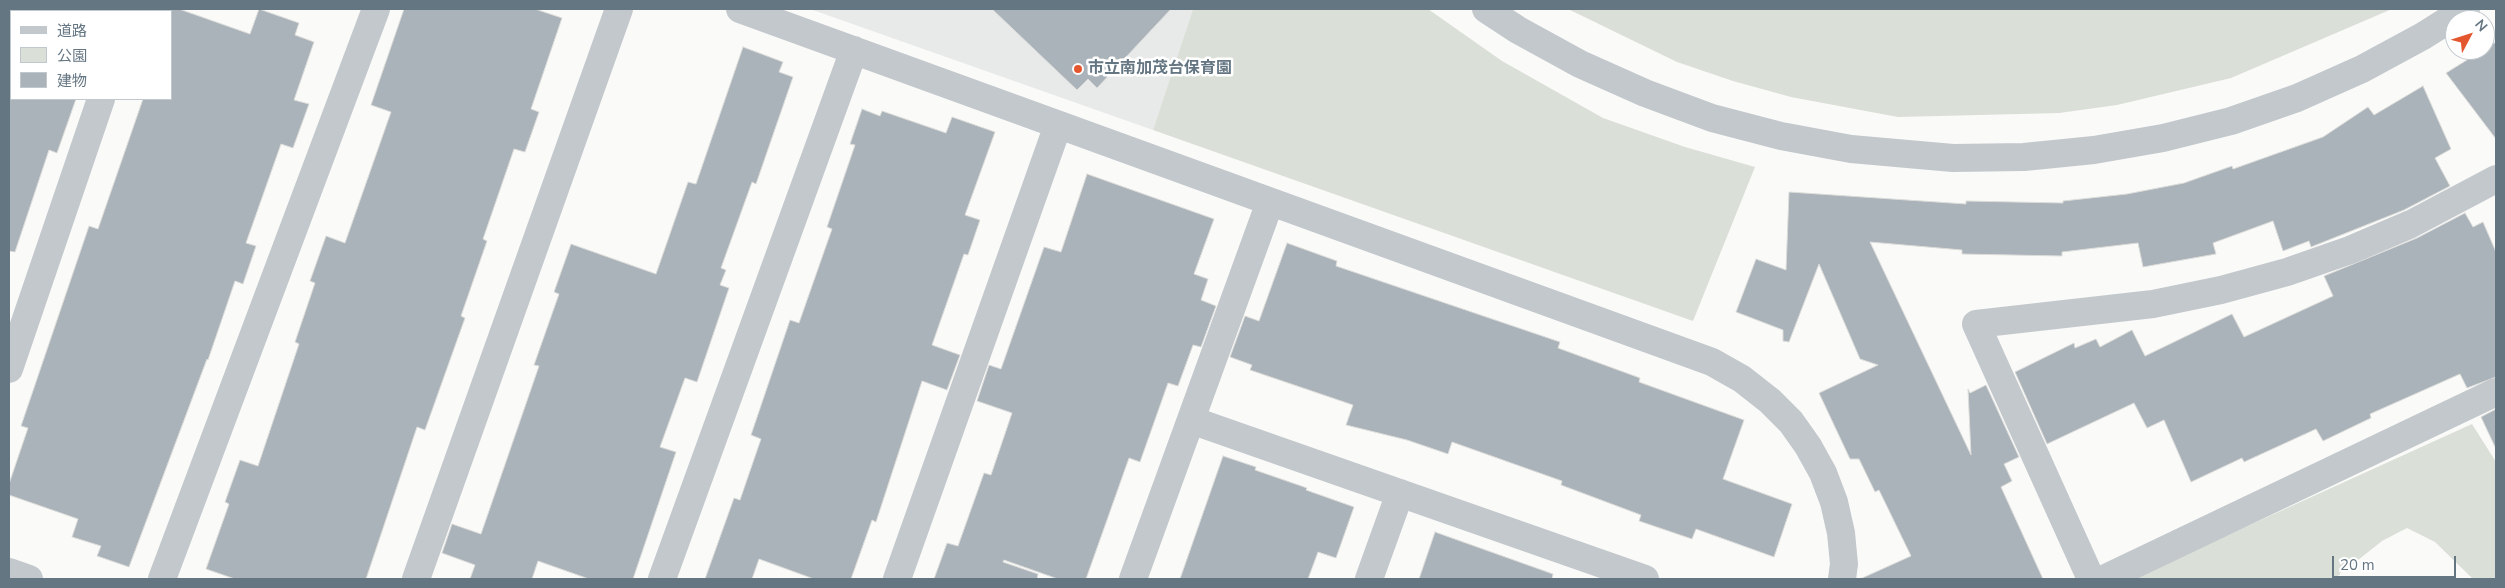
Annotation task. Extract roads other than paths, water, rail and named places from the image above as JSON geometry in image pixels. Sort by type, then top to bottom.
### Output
[{"type":"street","points":[[162,579],[376,9]]},
{"type":"street","points":[[416,579],[619,9]]},
{"type":"street","points":[[740,9],[1712,362],[1742,379],[1770,401],[1791,422],[1808,446],[1823,473],[1834,502],[1841,533],[1844,564],[1842,579]]},
{"type":"street","points":[[1486,9],[1518,30],[1580,64],[1645,93],[1712,118],[1781,136],[1851,149],[1953,158],[2024,157],[2094,150],[2163,138],[2231,121],[2297,98],[2362,69],[2424,36],[2466,9]]},
{"type":"street","points":[[662,579],[854,50]]},
{"type":"street","points":[[9,369],[101,100]]},
{"type":"street","points":[[897,579],[1058,124]]},
{"type":"street","points":[[2091,579],[1976,324],[2153,304],[2221,290],[2277,275],[2350,250],[2411,224],[2496,179]]},
{"type":"street","points":[[1134,579],[1270,202]]},
{"type":"street","points":[[2104,579],[2496,392]]},
{"type":"street","points":[[1191,420],[1400,493],[1604,572],[1645,579]]},
{"type":"street","points":[[1370,579],[1400,493]]},
{"type":"street","points":[[9,572],[29,579]]},
{"type":"place","name":"市立南加茂台保育園","points":[[1078,69]]}]
